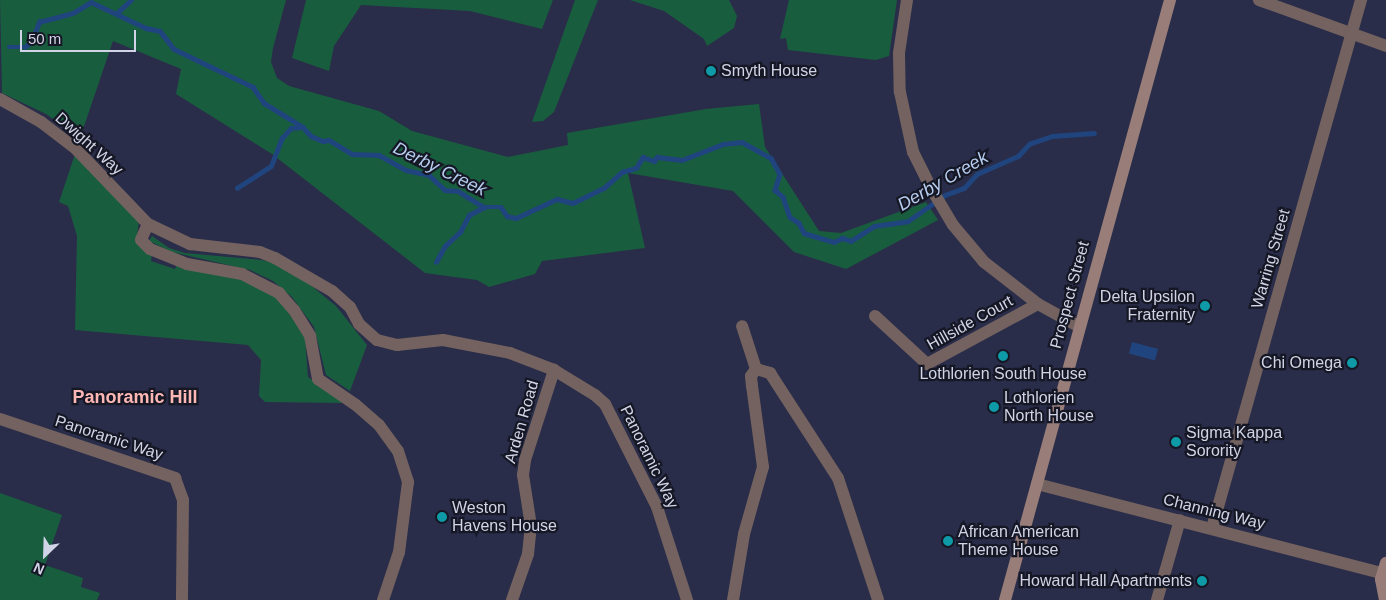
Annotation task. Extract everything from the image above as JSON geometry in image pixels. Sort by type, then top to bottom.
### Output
[{"type":"street","points":[[907,0],[899,53],[900,92],[913,152],[930,188],[947,216],[984,262],[1038,304],[1078,326]]},
{"type":"street","name":"Prospect Street","points":[[1005,600],[1078,326],[1170,0]]},
{"type":"street","points":[[1259,0],[1386,46]]},
{"type":"street","name":"Warring Street","points":[[1212,528],[1350,33],[1361,0]]},
{"type":"street","name":"Dwight Way","points":[[0,99],[41,122],[76,149],[148,224]]},
{"type":"street","points":[[148,224],[141,240],[150,249],[187,264],[242,274],[279,294],[294,310],[310,336],[318,379],[356,405],[378,425],[398,451],[408,482],[399,552],[383,600]]},
{"type":"street","name":"Panoramic Way","points":[[148,224],[190,244],[260,252],[275,258],[332,290],[350,307],[367,334],[376,340],[397,345],[443,340],[510,353],[554,370],[595,395],[605,404],[658,507],[687,600]]},
{"type":"street","name":"Hillside Court","points":[[875,316],[927,364],[1038,304]]},
{"type":"street","points":[[742,326],[756,368]]},
{"type":"street","points":[[733,600],[744,534],[763,467],[751,376],[756,368]]},
{"type":"street","points":[[756,368],[770,373],[838,478],[878,600]]},
{"type":"street","name":"Arden Road","points":[[512,600],[528,554],[531,526],[523,475],[525,460],[554,370]]},
{"type":"street","name":"Panoramic Way","points":[[0,419],[175,478],[183,500],[182,600]]},
{"type":"street","name":"Channing Way","points":[[1037,484],[1212,528],[1384,568]]},
{"type":"street","points":[[1157,600],[1180,520]]},
{"type":"street","points":[[1384,568],[1385,600]]},
{"type":"green space","points":[[0,0],[286,0],[271,62],[277,78],[289,86],[379,111],[412,131],[508,157],[568,145],[567,133],[706,109],[759,104],[765,147],[819,231],[841,233],[926,202],[938,220],[846,269],[794,252],[733,191],[628,173],[645,248],[542,261],[535,274],[489,287],[477,280],[425,273],[272,154],[176,94],[181,69],[113,41],[80,138],[46,114],[2,93]]},
{"type":"green space","points":[[306,0],[553,0],[542,29],[470,11],[361,5],[334,46],[329,71],[292,58]]},
{"type":"green space","points":[[575,0],[598,0],[554,112],[543,121],[532,122]]},
{"type":"green space","points":[[630,0],[729,0],[737,16],[734,28],[707,46],[704,39],[664,11]]},
{"type":"green space","points":[[789,0],[897,0],[889,56],[876,60],[788,50],[786,38],[780,39]]},
{"type":"green space","points":[[75,154],[139,220],[137,237],[152,254],[151,261],[175,269],[177,264],[241,279],[264,288],[282,303],[305,338],[308,377],[346,403],[265,402],[259,396],[261,360],[248,345],[75,330],[77,236],[68,206],[59,202]]},
{"type":"green space","points":[[152,236],[169,248],[185,253],[262,260],[280,265],[308,283],[336,306],[367,345],[350,391],[326,375],[314,327],[292,297],[273,281],[250,270],[172,252],[149,241]]},
{"type":"green space","points":[[0,493],[62,515],[45,565],[83,578],[81,587],[100,593],[97,600],[0,600]]},
{"type":"water","points":[[1132,342],[1158,349],[1155,361],[1129,354]]},
{"type":"waterway","points":[[117,13],[131,0]]},
{"type":"waterway","name":"Derby Creek","points":[[9,47],[25,47],[31,42],[39,22],[73,13],[91,2],[146,28],[160,31],[174,49],[253,87],[264,103],[303,127],[311,136],[323,141],[329,140],[352,154],[379,155],[406,170],[429,175],[445,190],[458,191],[484,207],[501,207],[507,216],[516,218],[557,199],[573,203],[604,188],[622,172],[636,168],[643,157],[654,161],[657,157],[682,160],[723,144],[742,142],[771,158],[780,174],[775,190],[783,197],[790,217],[799,223],[804,233],[834,242],[842,238],[851,241],[874,226],[908,221],[945,195],[964,188],[977,174],[1018,156],[1029,144],[1052,136],[1094,133]]},
{"type":"waterway","points":[[237,188],[271,166],[282,138],[291,128],[302,127]]},
{"type":"waterway","points":[[436,262],[445,246],[460,232],[469,215],[484,207]]},
{"type":"place","name":"Smyth House","points":[[711,71]]},
{"type":"place","name":"Delta Upsilon Fraternity","points":[[1205,306]]},
{"type":"place","name":"Lothlorien South House","points":[[1003,356]]},
{"type":"place","name":"Chi Omega","points":[[1352,363]]},
{"type":"place","name":"Lothlorien North House","points":[[994,407]]},
{"type":"place","name":"Sigma Kappa Sorority","points":[[1176,442]]},
{"type":"place","name":"Weston Havens House","points":[[442,517]]},
{"type":"place","name":"African American Theme House","points":[[948,541]]},
{"type":"place","name":"Howard Hall Apartments","points":[[1202,581]]},
{"type":"district","name":"Panoramic Hill","points":[[135,397]]}]
